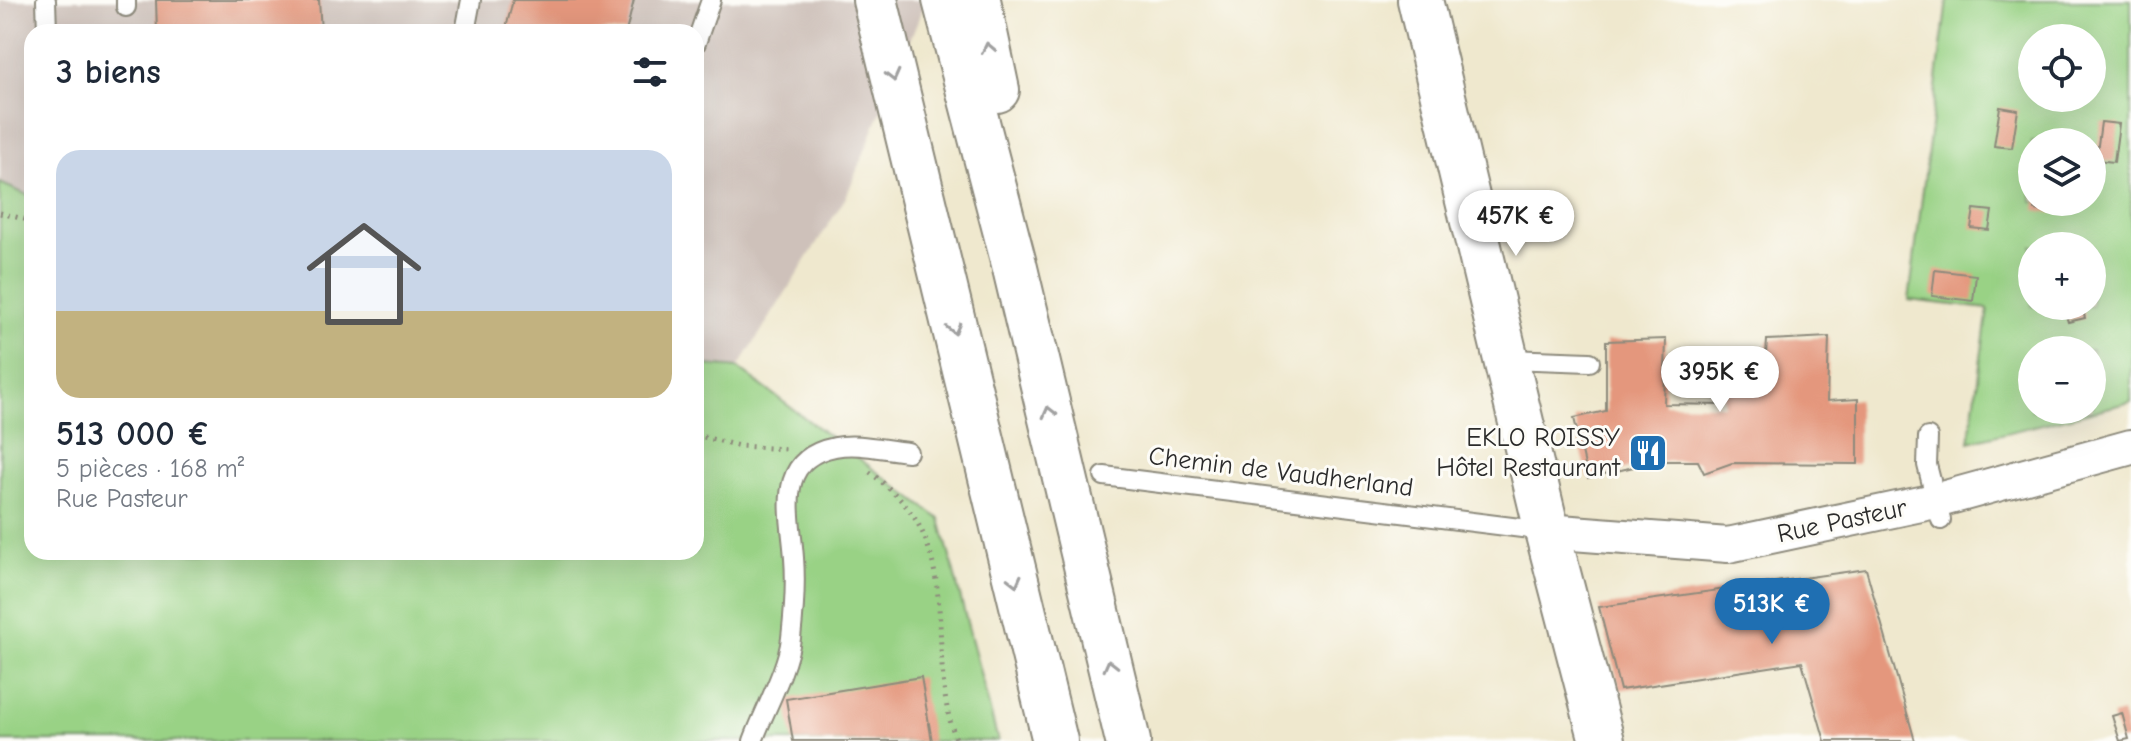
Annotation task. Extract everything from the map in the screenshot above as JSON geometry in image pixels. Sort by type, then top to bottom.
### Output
[{"type":"main road","points":[[875,0],[1055,741]]},
{"type":"main road","points":[[945,0],[1014,264],[1128,741]]},
{"type":"main road","points":[[978,0],[998,96],[1014,264]]},
{"type":"main road","points":[[1420,0],[1547,531],[1602,741]]},
{"type":"street","name":"Rue Pasteur","points":[[1547,531],[1728,545],[1938,511],[2131,447]]},
{"type":"lane","points":[[46,0],[47,24]]},
{"type":"lane","points":[[466,24],[471,0]]},
{"type":"lane","points":[[703,24],[711,0]]},
{"type":"lane","points":[[1506,359],[1590,362]]},
{"type":"lane","points":[[1928,437],[1927,465],[1938,511]]},
{"type":"lane","points":[[753,741],[791,641],[794,560],[788,507],[791,484],[801,465],[819,451],[852,445],[908,452]]},
{"type":"lane","name":"Chemin de Vaudherland","points":[[1104,476],[1547,531]]},
{"type":"path","points":[[0,213],[24,219]]},
{"type":"path","points":[[704,437],[739,446],[819,451],[856,460],[906,506],[928,549],[939,601],[938,638],[947,716],[957,741]]},
{"type":"shaded area","points":[[0,0],[926,0],[846,197],[738,368],[704,365],[704,24],[24,24],[24,195],[0,185]]},
{"type":"green space","points":[[1947,0],[2131,0],[2131,402],[2106,408],[2106,336],[2018,336],[2018,424],[2042,424],[1969,442],[1988,309],[1909,300]]},
{"type":"green space","points":[[0,183],[24,194],[24,560],[704,560],[704,365],[738,368],[940,519],[998,741],[0,741]]},
{"type":"building","points":[[156,0],[319,0],[320,24],[157,24]]},
{"type":"building","points":[[513,0],[634,0],[628,24],[507,24]]},
{"type":"building","points":[[2000,107],[2018,110],[2012,148],[1994,146]]},
{"type":"building","points":[[2101,122],[2119,124],[2114,162],[2106,161],[2106,128],[2100,128]]},
{"type":"building","points":[[1974,209],[1992,211],[1989,230],[1971,228]]},
{"type":"building","points":[[1935,270],[1976,275],[1973,301],[1932,296]]},
{"type":"building","name":"EKLO ROISSY Hôtel Restaurant","points":[[1829,337],[1827,401],[1858,399],[1858,464],[1732,463],[1704,473],[1698,461],[1658,461],[1588,478],[1574,418],[1606,411],[1606,341],[1666,339],[1664,404],[1724,405],[1724,383],[1764,383],[1767,340]]},
{"type":"building","points":[[1866,569],[1915,741],[1825,741],[1802,662],[1620,690],[1599,607]]},
{"type":"building","points":[[921,677],[932,741],[793,741],[786,699]]},
{"type":"building","points":[[2122,713],[2129,739],[2120,741],[2112,716]]},
{"type":"place","name":"EKLO ROISSY Hôtel Restaurant","points":[[1648,453]]}]
